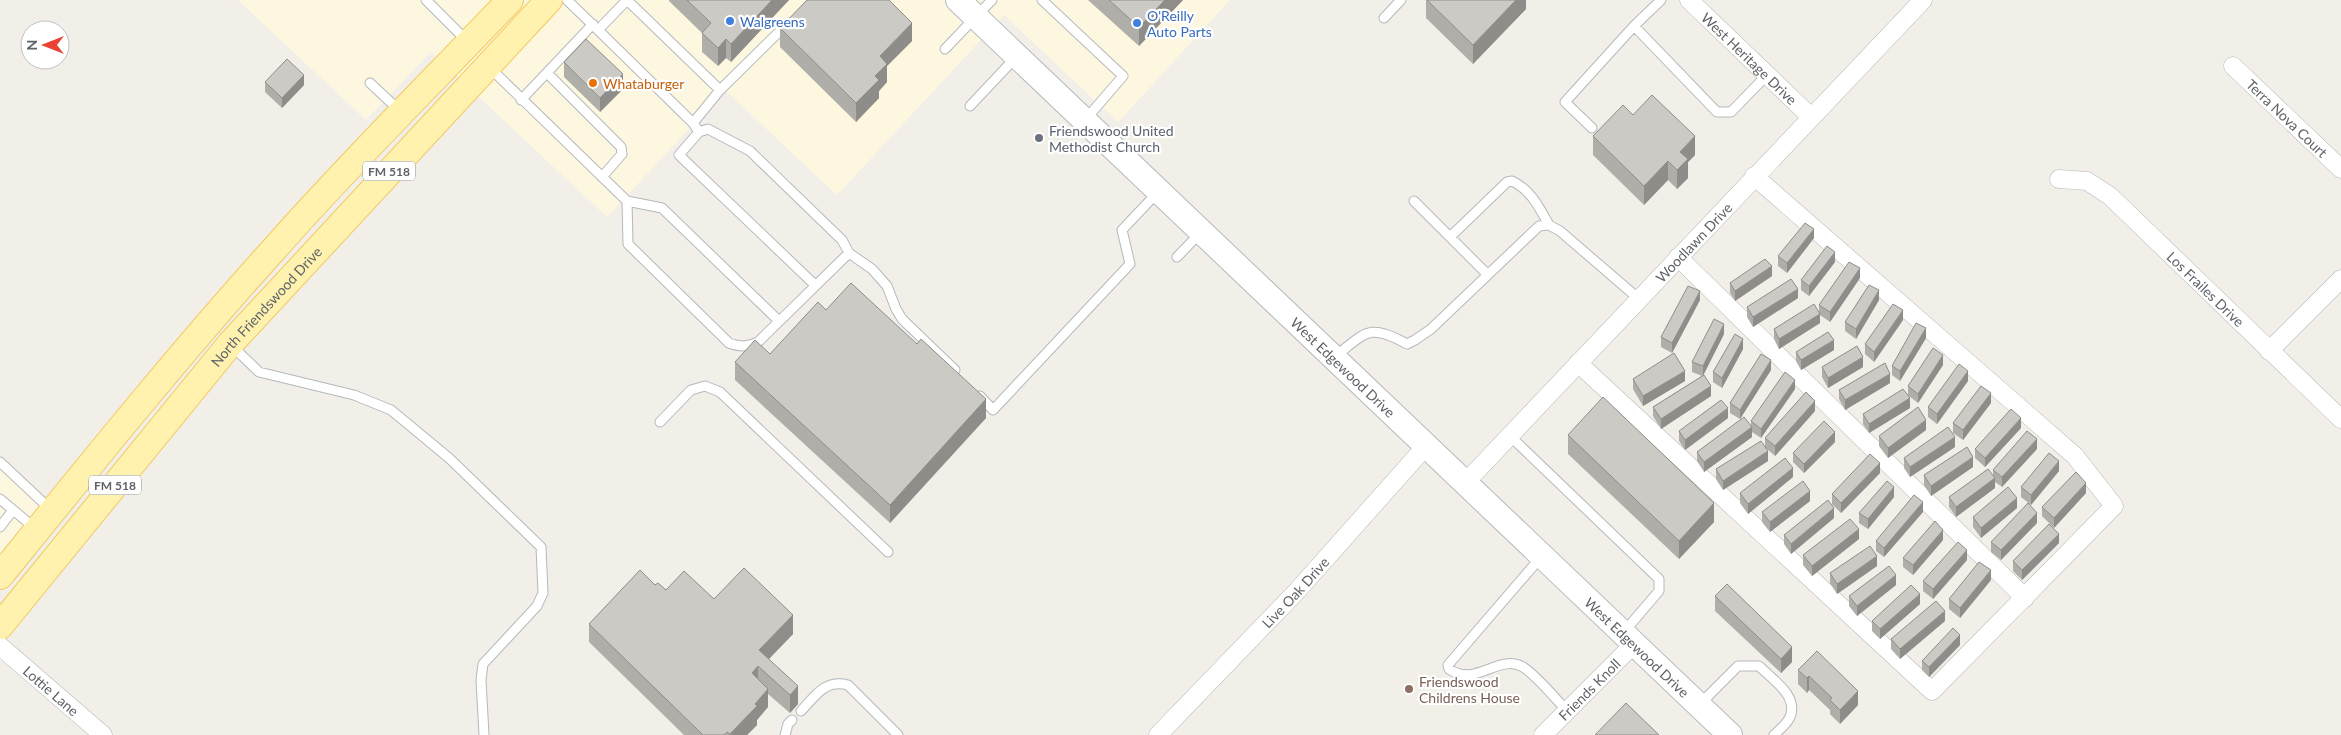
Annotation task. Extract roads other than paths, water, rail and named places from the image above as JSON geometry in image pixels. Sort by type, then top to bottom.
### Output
[{"type":"main road","name":"FM 518","points":[[0,576],[276,247],[401,112],[510,0]]},
{"type":"main road","name":"North Friendswood Drive","points":[[0,626],[230,344],[549,0]]},
{"type":"main road","name":"West Edgewood Drive","points":[[958,0],[1730,735]]},
{"type":"main road","points":[[469,43],[487,65]]},
{"type":"main road","points":[[210,324],[230,344]]},
{"type":"street","name":"West Heritage Drive","points":[[1688,0],[1811,117]]},
{"type":"street","name":"Woodlawn Drive","points":[[1466,483],[1754,176],[1923,0]]},
{"type":"street","name":"Terra Nova Court","points":[[2233,66],[2341,169]]},
{"type":"street","points":[[1578,363],[1932,691],[2114,506],[2075,456],[1754,176]]},
{"type":"street","name":"Los Frailes Drive","points":[[2059,179],[2087,181],[2110,196],[2341,419]]},
{"type":"street","points":[[1678,257],[2025,598]]},
{"type":"street","points":[[2269,351],[2341,279]]},
{"type":"street","name":"Live Oak Drive","points":[[1158,735],[1297,591],[1426,446]]},
{"type":"street","name":"Friends Knoll","points":[[1543,735],[1567,711],[1629,638]]},
{"type":"street","name":"Lottie Lane","points":[[0,646],[103,735]]},
{"type":"lane","points":[[426,0],[469,43]]},
{"type":"lane","points":[[567,0],[693,123],[699,132]]},
{"type":"lane","points":[[521,100],[547,72],[627,0],[720,90]]},
{"type":"lane","points":[[944,50],[992,0]]},
{"type":"lane","points":[[1042,0],[1123,76],[1084,121]]},
{"type":"lane","points":[[1384,18],[1401,0]]},
{"type":"lane","points":[[1592,128],[1565,102],[1634,26],[1661,0]]},
{"type":"lane","points":[[693,123],[720,90],[797,14]]},
{"type":"lane","points":[[1634,26],[1718,112],[1731,112],[1767,75]]},
{"type":"lane","points":[[970,106],[1016,56]]},
{"type":"lane","points":[[487,65],[627,201],[662,208],[779,320]]},
{"type":"lane","points":[[547,72],[621,147],[622,154],[602,177]]},
{"type":"lane","points":[[370,83],[401,112]]},
{"type":"lane","points":[[815,285],[679,155],[699,132],[708,129],[750,151],[842,240],[849,253],[882,280],[902,319],[961,377]]},
{"type":"lane","points":[[1450,237],[1507,182],[1512,180],[1522,186],[1536,201],[1549,225],[1576,243],[1639,299]]},
{"type":"lane","points":[[974,390],[993,410],[1130,264],[1122,230],[1158,192]]},
{"type":"lane","points":[[627,201],[628,244],[729,343],[739,346],[751,346],[758,342],[849,253]]},
{"type":"lane","points":[[1414,201],[1487,274]]},
{"type":"lane","points":[[1334,357],[1367,333],[1378,331],[1407,344],[1415,340],[1430,329],[1533,229],[1549,225]]},
{"type":"lane","points":[[1177,257],[1202,232]]},
{"type":"lane","points":[[230,344],[259,372],[354,395],[391,410],[449,458],[541,547],[543,593],[537,606],[483,664],[481,680],[484,735]]},
{"type":"lane","points":[[660,422],[691,390],[705,386],[720,392],[888,552]]},
{"type":"lane","points":[[1510,436],[1659,578],[1659,591],[1629,638]]},
{"type":"lane","points":[[0,462],[45,521]]},
{"type":"lane","points":[[0,499],[13,510],[45,521]]},
{"type":"lane","points":[[0,527],[13,510]]},
{"type":"lane","points":[[1542,556],[1448,665],[1449,669],[1457,675],[1470,677],[1503,664],[1522,667],[1567,711]]},
{"type":"lane","points":[[1699,705],[1738,666],[1758,666],[1786,692],[1793,706],[1789,719],[1774,735]]},
{"type":"lane","points":[[801,711],[824,686],[840,683],[848,685],[898,735]]},
{"type":"lane","points":[[785,735],[788,724],[792,720]]},
{"type":"place","name":"Walgreens","points":[[730,21]]},
{"type":"place","name":"O'Reilly Auto Parts","points":[[1137,23]]},
{"type":"place","name":"Whataburger","points":[[593,83]]},
{"type":"place","name":"Friendswood United Methodist Church","points":[[1039,138]]},
{"type":"place","name":"Friendswood Childrens House","points":[[1409,689]]}]
